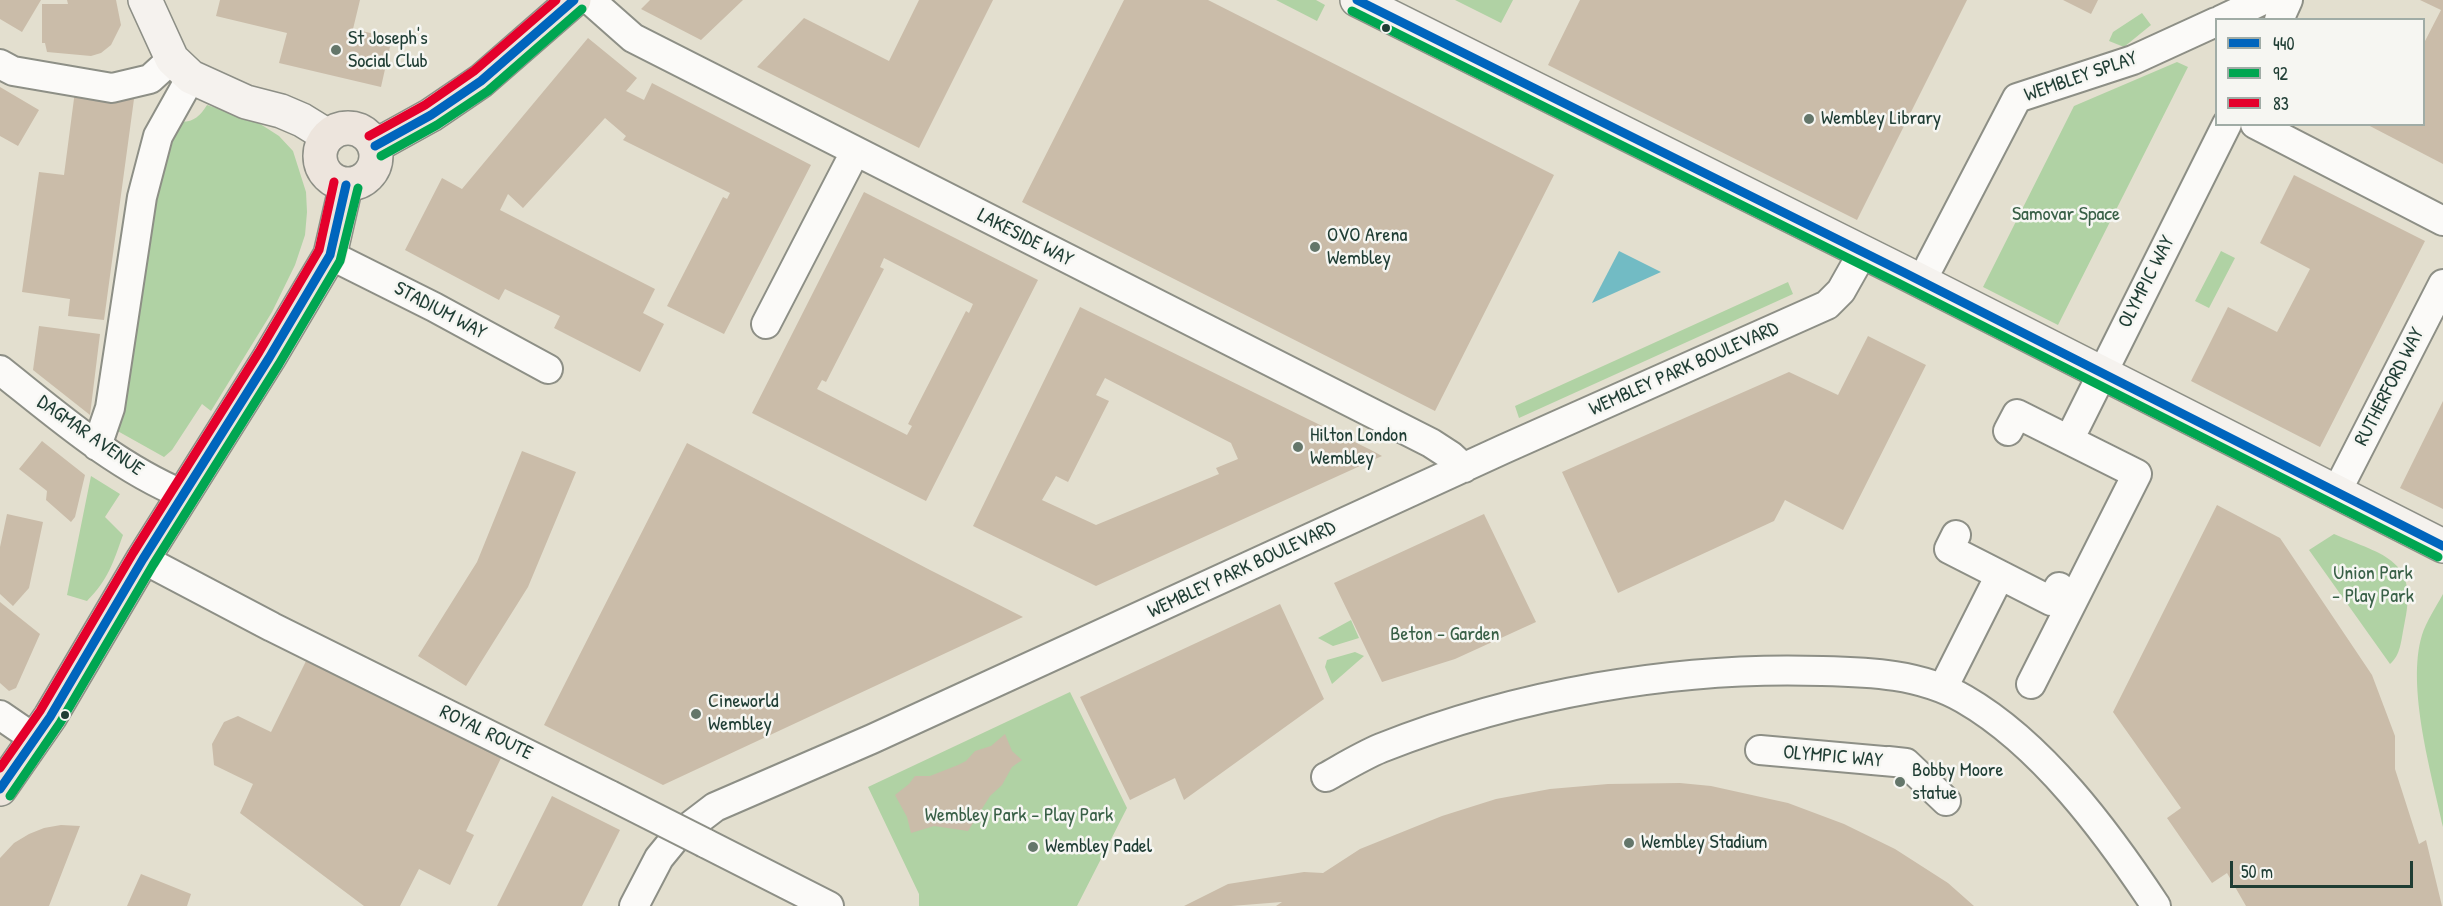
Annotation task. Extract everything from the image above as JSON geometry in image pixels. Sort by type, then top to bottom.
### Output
[{"type":"main road","points":[[375,146],[431,115],[481,81],[574,0]]},
{"type":"main road","points":[[351,128],[366,134],[375,146],[375,165],[364,180],[346,184],[331,179],[322,166],[320,150],[328,136],[335,131],[351,128]]},
{"type":"main road","points":[[0,789],[43,728],[143,559],[269,358],[330,255],[346,184]]},
{"type":"street","points":[[145,0],[182,68],[246,102],[281,111],[302,120],[328,136]]},
{"type":"street","name":"LAKESIDE WAY","points":[[590,0],[633,38],[1431,443],[1464,468]]},
{"type":"street","points":[[1356,0],[1863,252],[2443,546]]},
{"type":"street","points":[[2225,18],[2263,0]]},
{"type":"street","points":[[2280,18],[2288,0]]},
{"type":"street","name":"WEMBLEY SPLAY","points":[[1930,265],[2017,98],[2133,60],[2215,23]]},
{"type":"street","points":[[0,64],[13,71],[112,88],[182,68]]},
{"type":"street","points":[[97,446],[110,408],[142,197],[158,136],[182,68]]},
{"type":"street","name":"OLYMPIC WAY","points":[[2031,684],[2137,474],[2068,450],[2102,373],[2226,126]]},
{"type":"street","points":[[2259,126],[2443,221]]},
{"type":"street","points":[[766,324],[855,152]]},
{"type":"street","name":"WEMBLEY PARK BOULEVARD","points":[[634,906],[659,858],[677,836],[715,807],[872,739],[1827,305],[1841,291],[1863,252]]},
{"type":"street","name":"STADIUM WAY","points":[[330,255],[434,306],[548,369]]},
{"type":"street","name":"RUTHERFORD WAY","points":[[2337,491],[2443,284]]},
{"type":"street","name":"DAGMAR AVENUE","points":[[0,370],[97,446],[162,486],[184,495]]},
{"type":"street","name":"ROYAL ROUTE","points":[[143,559],[293,637],[829,906]]},
{"type":"street","points":[[1942,688],[2005,568]]},
{"type":"street","points":[[1326,777],[1379,749],[1461,721],[1566,693],[1722,673],[1793,670],[1876,673],[1903,677],[1942,688],[1978,708],[2033,753],[2091,814],[2156,906]]},
{"type":"street","points":[[0,715],[43,728]]},
{"type":"street","name":"OLYMPIC WAY","points":[[1760,750],[1906,764]]},
{"type":"street","name":"OLYMPIC WAY","points":[[1846,754],[1906,764],[1946,801]]},
{"type":"green space","points":[[1276,0],[1316,0],[1325,5],[1317,21]]},
{"type":"green space","points":[[1455,0],[1513,0],[1501,23]]},
{"type":"green space","points":[[2142,13],[2151,25],[2124,47],[2109,41],[2113,32]]},
{"type":"green space","name":"Samovar Space","points":[[2177,62],[2188,67],[2058,325],[1983,287],[2074,106]]},
{"type":"green space","points":[[207,105],[254,120],[279,136],[293,151],[306,192],[305,235],[295,265],[272,312],[211,411],[202,404],[172,450],[164,457],[114,429],[143,245],[175,121],[186,122],[194,119]]},
{"type":"green space","points":[[2221,251],[2235,258],[2209,308],[2195,301]]},
{"type":"green space","points":[[1788,282],[1793,294],[1519,418],[1515,406]]},
{"type":"green space","points":[[91,476],[120,494],[105,517],[123,535],[105,578],[87,601],[67,595]]},
{"type":"green space","name":"Union Park - Play Park","points":[[2334,534],[2383,555],[2402,573],[2407,586],[2408,604],[2400,647],[2390,664],[2309,550]]},
{"type":"green space","points":[[2443,594],[2443,827],[2422,731],[2417,680],[2422,635]]},
{"type":"green space","points":[[1351,620],[1359,638],[1333,646],[1318,638]]},
{"type":"green space","points":[[1355,652],[1364,656],[1332,684],[1325,667],[1327,660]]},
{"type":"green space","name":"Wembley Park - Play Park","points":[[1070,692],[1127,808],[1077,906],[919,906],[919,894],[868,787]]},
{"type":"water","points":[[1619,251],[1661,272],[1592,303]]},
{"type":"building","points":[[0,0],[41,0],[22,32],[0,19]]},
{"type":"building","points":[[67,0],[116,0],[121,25],[111,45],[101,53],[91,56],[47,52],[45,43],[42,43],[42,4],[68,4]]},
{"type":"building","name":"St Joseph's Social Club","points":[[220,0],[360,0],[353,29],[392,38],[381,87],[279,63],[287,33],[216,16]]},
{"type":"building","points":[[650,0],[743,0],[701,40],[641,9]]},
{"type":"building","points":[[919,0],[993,0],[919,148],[757,67],[804,18],[889,61]]},
{"type":"building","name":"OVO Arena Wembley","points":[[1124,0],[1208,0],[1554,175],[1435,411],[1022,202]]},
{"type":"building","points":[[1580,0],[1967,0],[1857,220],[1548,65]]},
{"type":"building","points":[[2063,0],[2098,0],[2091,14]]},
{"type":"building","points":[[2420,0],[2443,0],[2443,164],[2370,126],[2425,126],[2425,41],[2441,10]]},
{"type":"building","points":[[588,38],[637,78],[626,91],[644,100],[652,83],[811,165],[724,334],[667,306],[723,197],[727,199],[730,193],[623,140],[626,136],[605,118],[523,208],[508,194],[500,210],[655,289],[643,313],[664,324],[640,372],[554,328],[560,316],[505,289],[499,300],[405,250],[442,178],[462,189]]},
{"type":"building","points":[[0,87],[39,110],[18,146],[0,136]]},
{"type":"building","points":[[75,91],[134,99],[104,320],[68,316],[70,299],[22,292],[39,172],[64,175]]},
{"type":"building","points":[[2294,175],[2425,241],[2320,447],[2191,381],[2228,307],[2277,332],[2310,269],[2260,243]]},
{"type":"building","points":[[864,192],[1038,280],[926,501],[752,413]],"holes":[[[884,258],[973,304],[969,313],[966,311],[908,424],[912,426],[907,435],[817,389],[822,380],[826,382],[884,269],[880,267]]]},
{"type":"building","name":"Hilton London Wembley","points":[[1080,307],[1382,456],[1096,586],[973,526]],"holes":[[[1105,378],[1231,443],[1238,459],[1216,468],[1219,474],[1096,525],[1042,500],[1056,476],[1068,482],[1109,401],[1096,395]]]},
{"type":"building","points":[[39,326],[100,334],[90,415],[33,370]]},
{"type":"building","points":[[1868,336],[1926,365],[1843,530],[1785,500],[1774,521],[1618,593],[1562,472],[1789,372],[1838,395]]},
{"type":"building","points":[[2443,401],[2443,509],[2400,488]]},
{"type":"building","points":[[42,441],[85,475],[75,517],[71,522],[46,500],[47,491],[19,469]]},
{"type":"building","points":[[687,443],[1023,617],[663,785],[544,725]]},
{"type":"building","points":[[522,451],[576,472],[528,587],[466,686],[418,656],[477,562]]},
{"type":"building","points":[[2217,505],[2280,538],[2372,675],[2395,736],[2395,769],[2419,844],[2426,840],[2442,906],[2246,906],[2227,873],[2212,883],[2167,818],[2181,808],[2113,712]]},
{"type":"building","points":[[7,514],[43,522],[29,588],[13,606],[0,594],[0,547]]},
{"type":"building","points":[[1484,514],[1536,622],[1455,659],[1382,682],[1334,583]]},
{"type":"building","points":[[0,602],[40,634],[16,688],[9,691],[0,683]]},
{"type":"building","points":[[1280,604],[1324,699],[1184,800],[1175,778],[1130,800],[1080,697]]},
{"type":"building","points":[[307,659],[502,756],[466,831],[474,835],[450,885],[419,869],[400,906],[364,906],[240,813],[253,784],[214,765],[212,744],[224,722],[238,716],[271,732]]},
{"type":"building","points":[[1005,734],[1012,751],[1022,760],[1012,767],[1002,785],[990,796],[968,831],[934,826],[911,833],[907,817],[895,795],[915,776],[930,776],[958,765],[966,761],[975,751],[991,746]]},
{"type":"building","name":"Wembley Stadium","points":[[1680,783],[1711,786],[1788,803],[1844,824],[1895,849],[1948,883],[1974,906],[1276,906],[1282,902],[1231,906],[1184,906],[1228,884],[1304,872],[1323,873],[1360,849],[1442,816],[1496,799],[1550,789],[1608,784]]},
{"type":"building","points":[[552,796],[620,830],[582,906],[497,906]]},
{"type":"building","points":[[61,825],[80,826],[49,906],[0,906],[0,858],[14,843],[29,834]]},
{"type":"building","points":[[141,874],[191,894],[187,906],[127,906]]},
{"type":"transit line","name":"83","points":[[369,136],[425,105],[474,71],[556,0]]},
{"type":"transit line","name":"440","points":[[375,146],[431,115],[481,81],[574,0]]},
{"type":"transit line","name":"440","points":[[1357,0],[1903,272],[2443,546]]},
{"type":"transit line","name":"92","points":[[381,156],[437,125],[488,91],[582,9]]},
{"type":"transit line","name":"92","points":[[1352,11],[1898,283],[2438,557]]},
{"type":"transit line","name":"83","points":[[0,768],[40,711],[133,553],[259,352],[319,250],[334,182]]},
{"type":"transit line","name":"440","points":[[0,789],[50,717],[143,559],[269,358],[330,255],[346,185]]},
{"type":"transit line","name":"92","points":[[10,796],[60,723],[153,565],[279,364],[340,261],[358,188]]},
{"type":"place","name":"St Joseph's Social Club","points":[[336,50]]},
{"type":"place","name":"Wembley Library","points":[[1809,119]]},
{"type":"place","name":"OVO Arena Wembley","points":[[1315,247]]},
{"type":"place","name":"Hilton London Wembley","points":[[1298,447]]},
{"type":"place","name":"Cineworld Wembley","points":[[696,714]]},
{"type":"place","name":"Bobby Moore statue","points":[[1900,782]]},
{"type":"place","name":"Wembley Stadium","points":[[1629,843]]},
{"type":"place","name":"Wembley Padel","points":[[1033,847]]},
{"type":"park label","name":"Beton - Garden","points":[[1445,635]]}]
